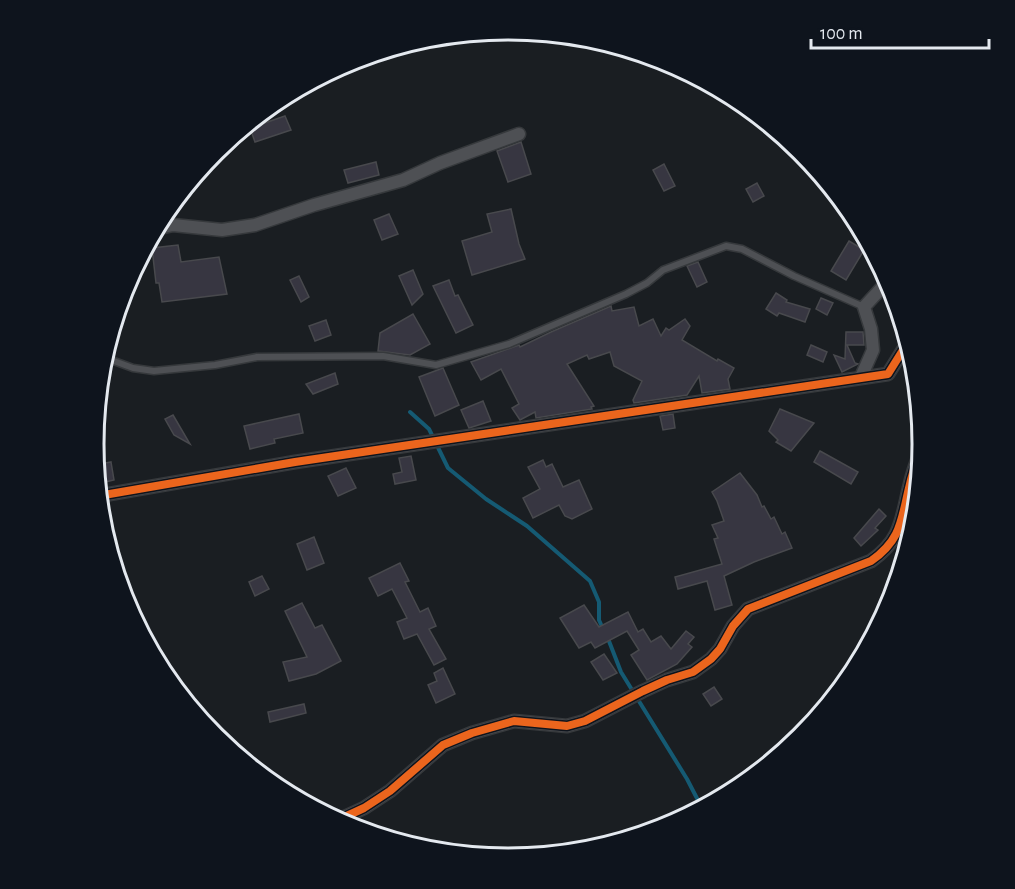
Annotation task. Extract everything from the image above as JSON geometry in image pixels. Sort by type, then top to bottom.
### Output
[{"type":"street","points":[[168,226],[222,230],[255,225],[314,205],[403,180],[440,163],[519,134]]},
{"type":"street","points":[[861,377],[873,350],[871,329],[864,307],[880,289]]},
{"type":"street","points":[[107,494],[295,462],[673,405],[845,382],[861,377],[888,375],[901,353]]},
{"type":"street","points":[[348,816],[390,791],[443,745],[472,733],[514,721],[567,726],[585,722],[643,691],[693,672],[720,649],[733,626],[748,609],[871,561],[884,551],[897,535],[902,523],[909,486]]},
{"type":"lane","points":[[112,360],[133,368],[154,371],[257,357],[383,356],[436,365],[508,344],[626,294],[647,283],[663,270],[726,246],[742,249],[794,276],[864,307]]},
{"type":"building","points":[[285,116],[291,130],[255,142],[252,132],[262,124]]},
{"type":"building","points":[[521,142],[531,174],[508,182],[497,151]]},
{"type":"building","points":[[376,162],[379,175],[348,183],[344,170]]},
{"type":"building","points":[[664,164],[675,186],[664,191],[653,170]]},
{"type":"building","points":[[757,183],[764,196],[753,202],[746,189]]},
{"type":"building","points":[[511,209],[525,259],[472,275],[462,241],[492,232],[487,214]]},
{"type":"building","points":[[389,214],[398,234],[382,240],[374,220]]},
{"type":"building","points":[[849,241],[859,247],[862,253],[846,280],[831,271]]},
{"type":"building","points":[[178,245],[181,262],[219,257],[227,294],[162,302],[159,283],[156,283],[152,252],[155,248]]},
{"type":"building","points":[[698,262],[707,282],[697,287],[687,266]]},
{"type":"building","points":[[413,270],[423,294],[412,305],[399,276]]},
{"type":"building","points":[[299,276],[309,297],[301,302],[290,280]]},
{"type":"building","points":[[449,280],[455,296],[458,295],[473,325],[456,333],[433,286]]},
{"type":"building","points":[[776,293],[787,300],[786,302],[810,309],[805,322],[779,313],[777,316],[766,309]]},
{"type":"building","points":[[821,298],[833,303],[827,315],[816,309]]},
{"type":"building","points":[[611,306],[612,311],[634,307],[639,326],[653,319],[661,336],[666,328],[669,330],[685,319],[690,326],[682,340],[717,361],[718,359],[734,368],[728,379],[730,389],[702,393],[699,376],[687,395],[634,403],[633,400],[642,381],[614,366],[610,352],[589,359],[587,355],[567,364],[594,406],[591,407],[592,409],[536,418],[535,412],[520,420],[512,408],[519,404],[501,369],[481,380],[471,362],[519,345],[520,347]]},
{"type":"building","points":[[413,314],[430,344],[410,355],[378,351],[380,333]]},
{"type":"building","points":[[326,320],[331,335],[315,341],[309,326]]},
{"type":"building","points":[[846,332],[863,332],[864,345],[847,345],[855,363],[858,364],[842,372],[834,355],[845,359]]},
{"type":"building","points":[[811,345],[827,352],[823,362],[807,355]]},
{"type":"building","points":[[443,368],[459,405],[435,416],[419,377]]},
{"type":"building","points":[[335,373],[338,384],[313,394],[306,384]]},
{"type":"building","points":[[483,401],[491,421],[469,428],[461,410]]},
{"type":"building","points":[[780,409],[814,423],[791,451],[776,442],[778,440],[769,431]]},
{"type":"building","points":[[299,414],[303,433],[274,439],[275,443],[250,449],[244,426]]},
{"type":"building","points":[[673,414],[675,428],[663,430],[660,416]]},
{"type":"building","points":[[173,415],[190,444],[174,435],[165,419]]},
{"type":"building","points":[[820,451],[858,472],[851,484],[814,462]]},
{"type":"building","points":[[411,456],[416,480],[395,484],[393,474],[402,472],[399,458]]},
{"type":"building","points":[[543,460],[546,467],[552,464],[563,487],[579,480],[592,509],[572,519],[565,516],[559,505],[533,518],[523,498],[540,489],[528,467]]},
{"type":"building","points":[[111,462],[114,480],[105,482],[104,463]]},
{"type":"building","points":[[346,468],[356,488],[338,496],[328,476]]},
{"type":"building","points":[[740,473],[757,495],[771,519],[774,517],[782,534],[785,532],[792,548],[724,576],[732,605],[715,610],[707,581],[678,589],[675,577],[722,564],[714,539],[718,538],[712,525],[724,521],[712,492]]},
{"type":"building","points":[[879,509],[886,516],[875,528],[878,530],[861,546],[854,538]]},
{"type":"building","points":[[314,537],[324,563],[307,570],[297,544]]},
{"type":"building","points":[[400,563],[409,581],[405,582],[420,612],[428,608],[436,626],[429,629],[446,659],[434,665],[417,634],[404,639],[397,622],[407,618],[392,589],[378,596],[369,578]]},
{"type":"building","points":[[262,576],[269,589],[255,596],[249,582]]},
{"type":"building","points":[[302,603],[315,628],[322,625],[341,661],[316,674],[289,681],[283,662],[307,657],[285,611]]},
{"type":"building","points":[[584,605],[599,627],[628,612],[638,632],[643,629],[651,642],[661,636],[671,649],[686,631],[694,637],[688,644],[692,647],[677,664],[647,680],[631,655],[639,650],[627,631],[595,648],[591,642],[579,648],[560,618]]},
{"type":"building","points":[[604,654],[617,673],[603,680],[591,662]]},
{"type":"building","points":[[443,668],[455,694],[436,703],[428,685],[437,681],[434,673]]},
{"type":"building","points":[[714,687],[722,699],[711,706],[703,694]]},
{"type":"building","points":[[304,704],[306,713],[270,722],[268,712]]},
{"type":"waterway","points":[[410,412],[429,429],[448,468],[486,499],[527,526],[590,581],[599,602],[599,620],[603,629]]},
{"type":"waterway","points":[[607,636],[621,672],[698,800]]},
{"type":"cycle path","points":[[107,494],[295,462],[888,374],[901,353]]},
{"type":"cycle path","points":[[348,816],[390,791],[443,745],[472,733],[514,721],[567,726],[585,721],[667,680],[693,672],[720,649],[733,626],[748,609],[871,561],[881,553],[898,529],[909,491]]}]
